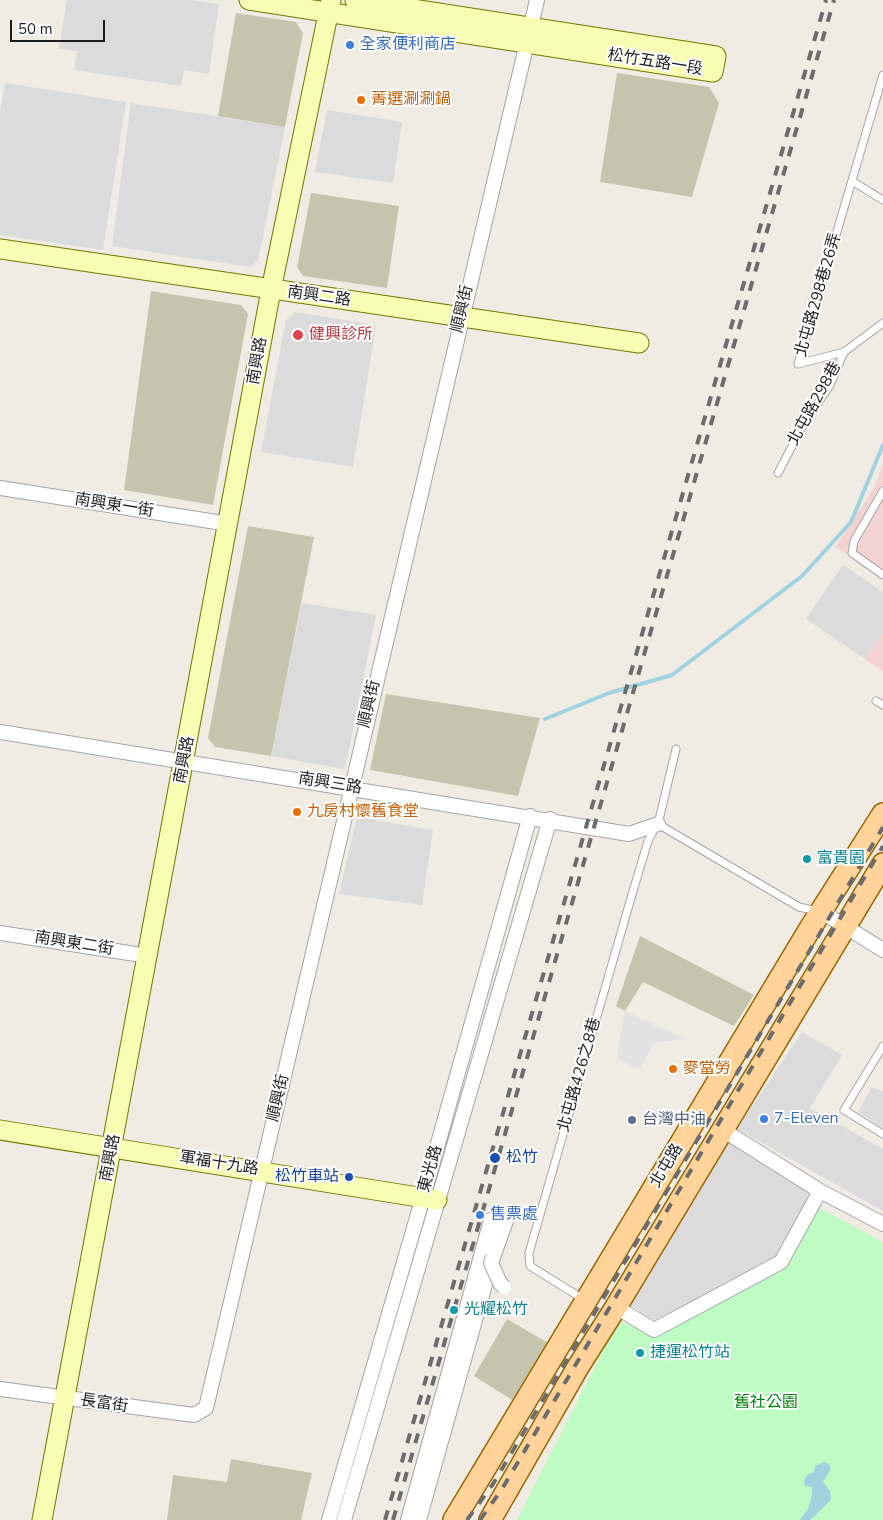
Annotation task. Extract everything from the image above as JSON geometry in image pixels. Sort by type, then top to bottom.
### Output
[{"type":"main road","name":"北屯路","points":[[454,1520],[585,1300],[883,814]]},
{"type":"main road","name":"北屯路","points":[[490,1520],[578,1367],[883,864]]},
{"type":"street","name":"松竹五路一段","points":[[250,0],[330,6],[529,34],[716,56],[713,72],[529,34],[355,0]]},
{"type":"street","name":"順興街","points":[[206,1408],[263,1171],[350,788],[537,0]]},
{"type":"street","name":"南興路","points":[[42,1520],[229,524],[271,290],[330,6]]},
{"type":"street","name":"南興二路","points":[[0,250],[639,343]]},
{"type":"street","name":"南興東一街","points":[[0,488],[229,524]]},
{"type":"street","name":"南興三路","points":[[0,732],[550,819],[629,834],[658,824]]},
{"type":"street","name":"東光路","points":[[344,1520],[530,816]]},
{"type":"street","name":"東光路","points":[[329,1520],[550,819]]},
{"type":"street","points":[[822,912],[883,950]]},
{"type":"street","name":"南興東二街","points":[[0,932],[148,956]]},
{"type":"street","name":"軍福十九路","points":[[0,1130],[430,1198]]},
{"type":"street","points":[[723,1130],[820,1191],[883,1224]]},
{"type":"street","points":[[616,1307],[654,1330],[781,1262],[820,1191]]},
{"type":"street","points":[[408,1520],[490,1220],[506,1220],[492,1260],[419,1520]]},
{"type":"street","points":[[492,1260],[500,1284],[504,1287]]},
{"type":"street","name":"長富街","points":[[0,1389],[194,1416],[206,1408]]},
{"type":"lane","name":"北屯路298巷26弄","points":[[844,352],[798,364],[883,75]]},
{"type":"lane","points":[[852,181],[883,200]]},
{"type":"lane","name":"北屯路298巷","points":[[778,473],[802,427],[830,385],[844,352],[883,323]]},
{"type":"lane","points":[[883,491],[854,541],[852,553],[883,575]]},
{"type":"lane","points":[[876,702],[883,706]]},
{"type":"lane","name":"北屯路426之8巷","points":[[585,1300],[534,1269],[528,1262],[529,1253],[648,841],[658,824],[676,749]]},
{"type":"lane","points":[[658,824],[799,907],[822,912]]},
{"type":"lane","points":[[883,1046],[844,1110],[883,1134]]},
{"type":"shaded area","points":[[67,0],[191,0],[219,4],[209,74],[184,70],[181,86],[74,70],[77,51],[59,49]]},
{"type":"shaded area","points":[[236,13],[296,22],[303,33],[285,127],[218,116]]},
{"type":"shaded area","points":[[617,73],[709,87],[719,103],[692,197],[600,182]]},
{"type":"shaded area","points":[[5,83],[126,102],[103,250],[0,235],[0,113]]},
{"type":"shaded area","points":[[131,103],[285,127],[258,261],[249,267],[112,246]]},
{"type":"shaded area","points":[[327,110],[402,122],[393,183],[315,172]]},
{"type":"shaded area","points":[[311,193],[399,206],[387,288],[303,276],[297,267]]},
{"type":"shaded area","points":[[151,291],[241,305],[248,314],[213,505],[124,490]]},
{"type":"shaded area","points":[[295,312],[376,325],[353,467],[261,452],[286,320]]},
{"type":"shaded area","points":[[883,464],[883,575],[835,547],[874,488]]},
{"type":"shaded area","points":[[248,526],[314,537],[271,756],[215,747],[208,738]]},
{"type":"shaded area","points":[[843,565],[883,592],[883,633],[865,659],[806,619]]},
{"type":"shaded area","points":[[302,603],[376,615],[345,769],[271,756]]},
{"type":"shaded area","points":[[883,633],[883,671],[865,659]]},
{"type":"shaded area","points":[[386,694],[540,718],[518,796],[370,770]]},
{"type":"shaded area","points":[[357,817],[433,830],[422,905],[339,894]]},
{"type":"shaded area","points":[[640,936],[754,995],[734,1026],[643,982],[625,1011],[616,1006]]},
{"type":"shaded area","points":[[625,1011],[684,1039],[653,1043],[640,1070],[617,1058]]},
{"type":"shaded area","points":[[802,1032],[842,1055],[810,1108],[883,1149],[883,1211],[737,1129]]},
{"type":"shaded area","points":[[872,1087],[883,1091],[883,1127],[858,1112]]},
{"type":"shaded area","points":[[725,1133],[818,1191],[780,1260],[654,1320],[631,1305]]},
{"type":"shaded area","points":[[507,1319],[548,1343],[512,1400],[474,1376]]},
{"type":"shaded area","points":[[231,1459],[312,1473],[301,1520],[167,1520],[173,1475],[227,1482]]},
{"type":"green space","name":"舊社公園","points":[[817,1207],[883,1242],[883,1520],[517,1520],[618,1321],[649,1332],[782,1263]]},
{"type":"water","points":[[824,1462],[829,1464],[831,1469],[823,1482],[830,1491],[831,1500],[810,1520],[800,1520],[808,1509],[812,1495],[812,1487],[805,1486],[804,1480],[807,1475],[814,1472],[815,1466]]},
{"type":"waterway","points":[[545,719],[609,693],[672,675],[802,576],[851,522],[883,445]]},
{"type":"railway","points":[[385,1520],[826,0]]},
{"type":"railway","points":[[393,1520],[834,0]]},
{"type":"railway","points":[[467,1520],[493,1484],[883,827]]},
{"type":"railway","points":[[480,1520],[502,1489],[883,846]]},
{"type":"place","name":"全家便利商店","points":[[350,45]]},
{"type":"place","name":"菁選涮涮鍋","points":[[361,100]]},
{"type":"place","name":"健興診所","points":[[298,335]]},
{"type":"place","name":"九房村懷舊食堂","points":[[297,812]]},
{"type":"place","name":"富貴園","points":[[807,859]]},
{"type":"place","name":"麥當勞","points":[[673,1069]]},
{"type":"place","name":"7-Eleven","points":[[764,1119]]},
{"type":"place","name":"台灣中油","points":[[632,1120]]},
{"type":"place","name":"松竹","points":[[495,1158]]},
{"type":"place","name":"松竹車站","points":[[349,1177]]},
{"type":"place","name":"售票處","points":[[480,1215]]},
{"type":"place","name":"光耀松竹","points":[[454,1310]]},
{"type":"place","name":"捷運松竹站","points":[[640,1353]]}]
